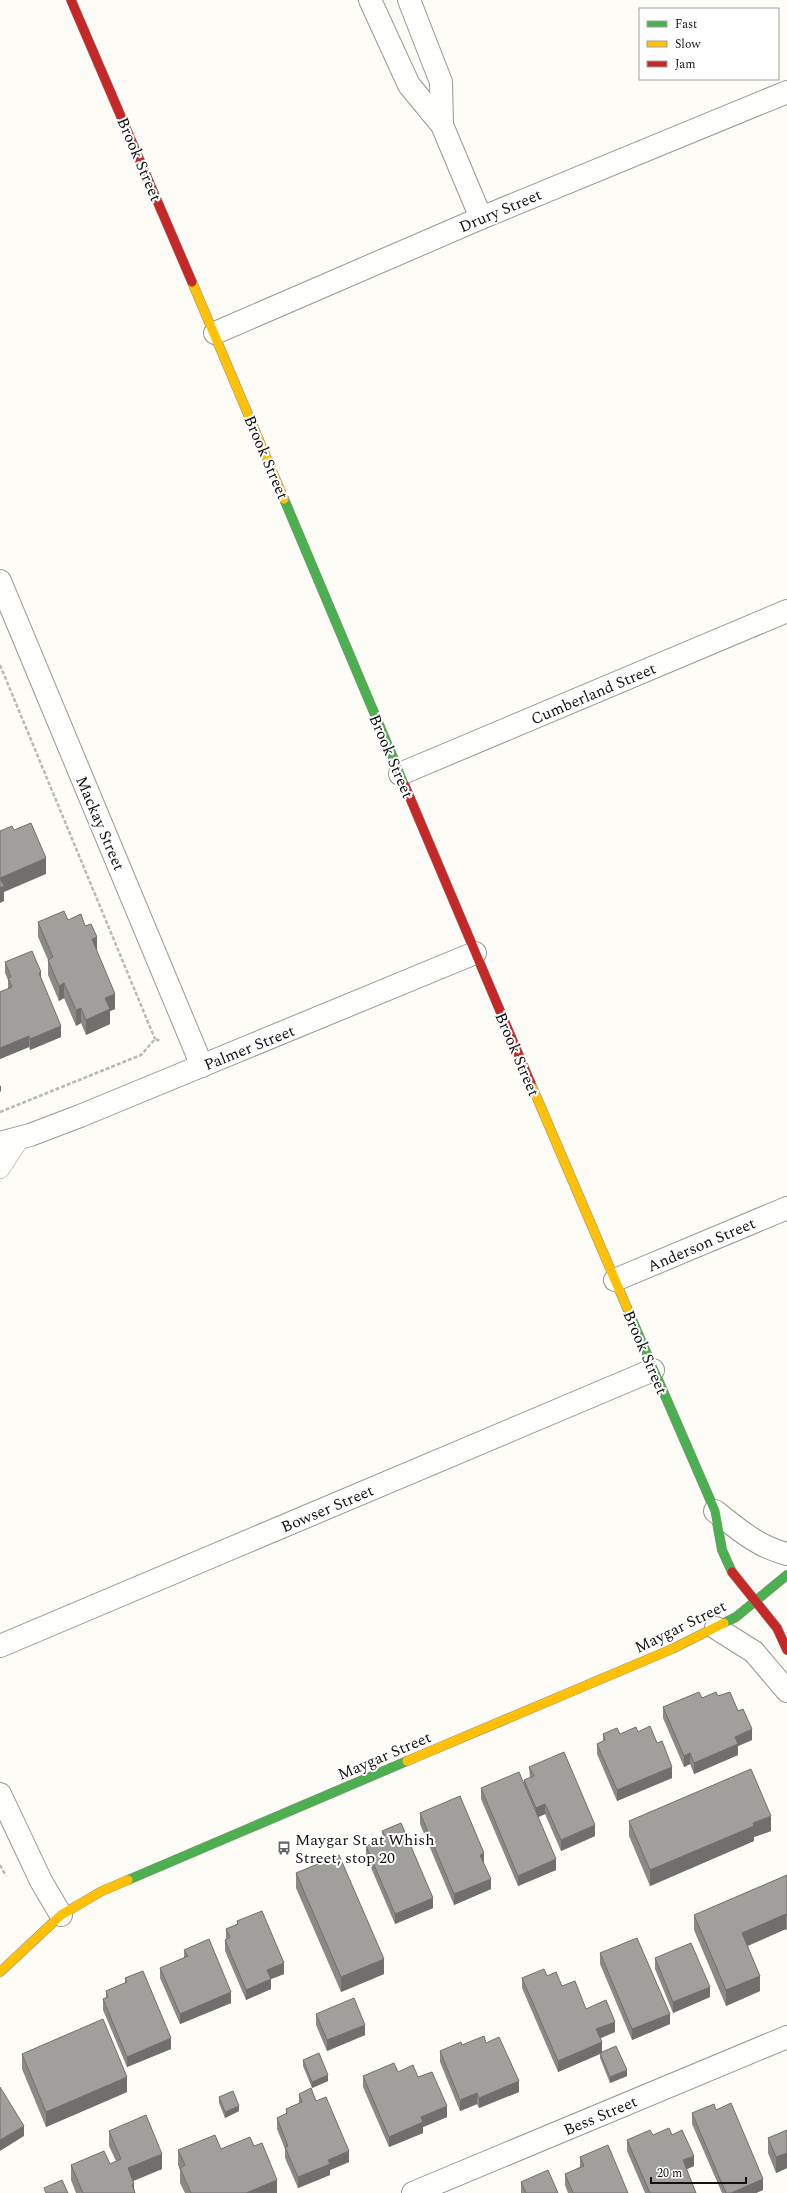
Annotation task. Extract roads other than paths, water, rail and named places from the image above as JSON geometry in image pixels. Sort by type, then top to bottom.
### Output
[{"type":"street","name":"Brook Street","points":[[71,0],[215,333],[475,954],[715,1511],[722,1550],[734,1576],[777,1628],[787,1650]]},
{"type":"street","points":[[370,0],[409,85],[442,125],[481,218]]},
{"type":"street","points":[[409,0],[441,82],[442,125]]},
{"type":"street","name":"Drury Street","points":[[215,333],[481,218],[787,92]]},
{"type":"street","name":"Mackay Street","points":[[0,581],[202,1066]]},
{"type":"street","name":"Cumberland Street","points":[[400,774],[787,611]]},
{"type":"street","name":"Palmer Street","points":[[0,1143],[80,1116],[475,954]]},
{"type":"street","name":"Anderson Street","points":[[615,1280],[787,1208]]},
{"type":"street","name":"Bowser Street","points":[[0,1646],[654,1370]]},
{"type":"street","name":"Brook Street","points":[[715,1511],[754,1542],[770,1550],[787,1554]]},
{"type":"street","name":"Maygar Street","points":[[0,1972],[61,1915],[81,1902],[146,1871],[281,1816],[716,1628],[756,1602],[787,1575]]},
{"type":"street","points":[[716,1628],[754,1652],[787,1690]]},
{"type":"street","points":[[0,1794],[43,1886],[61,1915]]},
{"type":"street","name":"Bess Street","points":[[413,2193],[787,2037]]},
{"type":"lane","points":[[0,1169],[21,1137]]},
{"type":"place","name":"Maygar St at Whish Street, stop 20","points":[[284,1848]]}]
